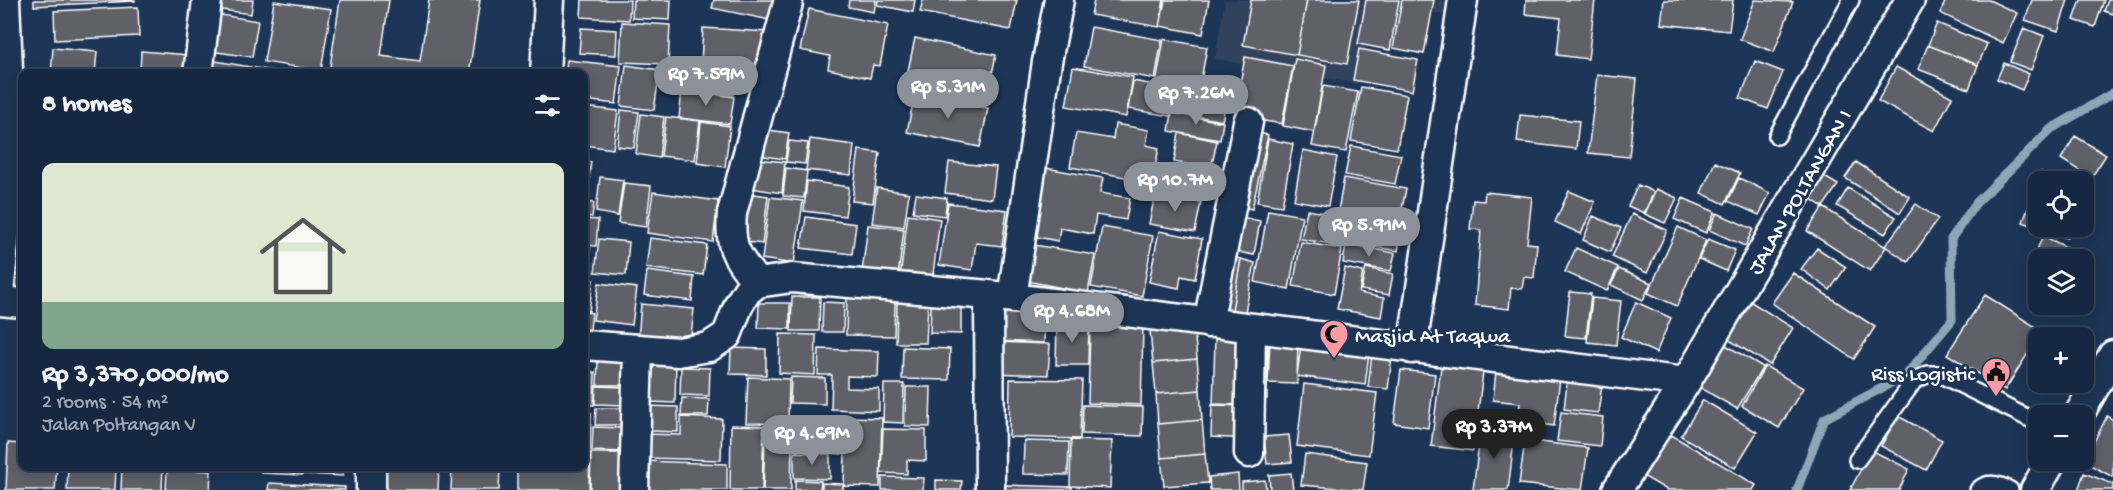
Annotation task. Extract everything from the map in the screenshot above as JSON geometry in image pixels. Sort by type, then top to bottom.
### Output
[{"type":"street","points":[[199,69],[207,0]]},
{"type":"street","points":[[545,69],[549,0]]},
{"type":"street","points":[[990,490],[1001,297],[1059,0]]},
{"type":"street","points":[[1412,349],[1463,0]]},
{"type":"street","name":"JALAN POLTANGAN I","points":[[1617,490],[1686,382],[1910,0]]},
{"type":"street","points":[[757,283],[734,248],[730,237],[732,213],[788,3]]},
{"type":"street","points":[[0,284],[12,162],[4,16]]},
{"type":"street","points":[[1208,323],[1248,122]]},
{"type":"street","points":[[588,345],[678,352],[718,343],[731,328],[747,291],[757,283],[792,278],[1001,297],[1686,382]]},
{"type":"street","points":[[0,301],[18,303]]},
{"type":"street","points":[[1249,453],[1251,328]]},
{"type":"street","points":[[634,490],[638,350]]},
{"type":"street","points":[[2084,405],[2113,355]]},
{"type":"street","points":[[371,471],[371,490]]},
{"type":"street","points":[[2035,490],[2046,471]]},
{"type":"lane","points":[[1777,136],[1851,0]]},
{"type":"lane","points":[[1857,460],[1914,381],[1928,374],[1939,374],[2028,418]]},
{"type":"lane","points":[[1978,490],[1990,484],[2002,485],[2010,490]]},
{"type":"shaded area","points":[[1225,0],[1455,0],[1452,16],[1373,2],[1358,84],[1215,59]]},
{"type":"building","points":[[34,0],[135,0],[135,1],[34,6]]},
{"type":"building","points":[[209,0],[253,0],[251,14],[208,8]]},
{"type":"building","points":[[340,0],[389,0],[381,56],[420,61],[429,0],[480,0],[470,69],[330,69]]},
{"type":"building","points":[[582,0],[630,0],[629,20],[581,17]]},
{"type":"building","points":[[633,0],[671,0],[670,20],[632,18]]},
{"type":"building","points":[[714,0],[783,0],[779,22],[712,8]]},
{"type":"building","points":[[849,0],[876,0],[874,12],[848,7]]},
{"type":"building","points":[[878,0],[915,0],[913,12],[877,5]]},
{"type":"building","points":[[923,0],[1017,0],[1011,30],[920,12]]},
{"type":"building","points":[[1094,0],[1164,0],[1159,27],[1091,15]]},
{"type":"building","points":[[1165,0],[1209,0],[1203,34],[1160,26]]},
{"type":"building","points":[[1251,0],[1307,0],[1297,55],[1243,45]]},
{"type":"building","points":[[1307,0],[1359,0],[1347,64],[1297,55]]},
{"type":"building","points":[[1366,0],[1399,0],[1390,50],[1358,44]]},
{"type":"building","points":[[1402,0],[1434,0],[1424,54],[1393,48]]},
{"type":"building","points":[[1526,0],[1595,0],[1588,59],[1557,55],[1561,18],[1525,14]]},
{"type":"building","points":[[1664,0],[1733,0],[1729,31],[1661,24]]},
{"type":"building","points":[[1755,0],[1793,2],[1774,52],[1740,39]]},
{"type":"building","points":[[1946,0],[1989,0],[2017,13],[2003,43],[1940,13]]},
{"type":"building","points":[[2032,0],[2068,0],[2058,31],[2025,20]]},
{"type":"building","points":[[2081,0],[2104,0],[2095,27],[2074,20]]},
{"type":"building","points":[[2108,0],[2113,0],[2113,14],[2104,11]]},
{"type":"building","points":[[274,1],[331,9],[321,69],[264,62]]},
{"type":"building","points":[[138,7],[139,36],[55,40],[54,11]]},
{"type":"building","points":[[809,9],[888,25],[880,66],[873,65],[870,78],[828,69],[830,56],[800,50]]},
{"type":"building","points":[[209,13],[258,21],[252,57],[203,50]]},
{"type":"building","points":[[622,22],[670,25],[668,64],[620,62]]},
{"type":"building","points":[[1937,23],[1987,44],[1978,65],[1928,45]]},
{"type":"building","points":[[1091,27],[1162,40],[1155,79],[1084,66]]},
{"type":"building","points":[[581,28],[617,30],[616,55],[579,53]]},
{"type":"building","points":[[703,28],[767,32],[765,67],[701,64]]},
{"type":"building","points":[[2024,28],[2044,36],[2031,70],[2010,62]]},
{"type":"building","points":[[915,38],[996,55],[986,102],[905,85]]},
{"type":"building","points":[[1164,39],[1207,47],[1199,91],[1156,83]]},
{"type":"building","points":[[1928,45],[1978,65],[1969,89],[1918,69]]},
{"type":"building","points":[[53,48],[97,52],[95,69],[51,69]]},
{"type":"building","points":[[1359,49],[1418,60],[1412,91],[1353,80]]},
{"type":"building","points":[[141,51],[188,55],[187,69],[140,69]]},
{"type":"building","points":[[1245,57],[1293,66],[1282,124],[1234,116]]},
{"type":"building","points":[[204,59],[262,69],[202,69]]},
{"type":"building","points":[[1295,59],[1326,65],[1314,132],[1283,126]]},
{"type":"building","points":[[567,60],[621,66],[616,104],[588,100],[588,69],[566,69]]},
{"type":"building","points":[[1755,61],[1783,72],[1768,109],[1740,98]]},
{"type":"building","points":[[2004,63],[2029,74],[2022,90],[1997,79]]},
{"type":"building","points":[[626,65],[660,70],[654,110],[621,106]]},
{"type":"building","points":[[687,66],[736,72],[733,95],[685,89]]},
{"type":"building","points":[[1073,67],[1133,77],[1126,117],[1066,106]]},
{"type":"building","points":[[1896,67],[1952,97],[1934,131],[1878,101]]},
{"type":"building","points":[[1597,75],[1637,79],[1629,157],[1588,153]]},
{"type":"building","points":[[1133,81],[1175,89],[1170,116],[1128,109]]},
{"type":"building","points":[[1323,86],[1358,92],[1346,152],[1312,146]]},
{"type":"building","points":[[1361,87],[1407,95],[1397,149],[1351,141]]},
{"type":"building","points":[[682,90],[734,97],[730,124],[679,118]]},
{"type":"building","points":[[1189,90],[1227,97],[1222,121],[1185,114]]},
{"type":"building","points":[[915,93],[988,108],[980,147],[907,132]]},
{"type":"building","points":[[588,107],[618,111],[613,149],[588,146]]},
{"type":"building","points":[[621,110],[639,112],[634,148],[617,146]]},
{"type":"building","points":[[1172,113],[1223,122],[1220,140],[1169,131]]},
{"type":"building","points":[[641,114],[664,117],[659,158],[636,154]]},
{"type":"building","points":[[1520,115],[1579,121],[1576,149],[1517,142]]},
{"type":"building","points":[[666,117],[700,121],[695,160],[661,156]]},
{"type":"building","points":[[701,122],[730,126],[725,167],[697,163]]},
{"type":"building","points":[[1115,124],[1149,130],[1146,145],[1159,148],[1152,182],[1070,167],[1076,133],[1113,139]]},
{"type":"building","points":[[768,130],[789,133],[785,159],[764,156]]},
{"type":"building","points":[[1250,131],[1268,135],[1252,209],[1234,205]]},
{"type":"building","points":[[1179,133],[1217,141],[1211,169],[1174,162]]},
{"type":"building","points":[[2075,136],[2106,155],[2094,173],[2094,171],[2080,171],[2061,159]]},
{"type":"building","points":[[810,139],[854,145],[851,175],[806,170]]},
{"type":"building","points":[[1268,139],[1293,144],[1282,206],[1257,202]]},
{"type":"building","points":[[789,141],[808,143],[805,164],[786,162]]},
{"type":"building","points":[[1351,146],[1401,155],[1395,184],[1345,175]]},
{"type":"building","points":[[859,150],[880,153],[873,203],[852,201]]},
{"type":"building","points":[[1303,150],[1337,157],[1328,206],[1294,200]]},
{"type":"building","points":[[757,159],[785,162],[782,193],[750,188]]},
{"type":"building","points":[[588,162],[591,162],[588,186]]},
{"type":"building","points":[[949,162],[996,167],[992,199],[945,193]]},
{"type":"building","points":[[1715,162],[1740,173],[1725,204],[1701,193]]},
{"type":"building","points":[[1856,162],[1910,197],[1900,213],[1845,178]]},
{"type":"building","points":[[1040,167],[1103,178],[1100,193],[1130,198],[1126,220],[1096,215],[1093,234],[1060,228],[1058,241],[1027,235]]},
{"type":"building","points":[[786,168],[807,171],[804,198],[783,196]]},
{"type":"building","points":[[1823,176],[1838,185],[1823,207],[1808,197]]},
{"type":"building","points":[[600,177],[623,180],[618,216],[596,212]]},
{"type":"building","points":[[1344,178],[1406,189],[1399,223],[1338,211]]},
{"type":"building","points":[[1739,178],[1770,193],[1759,215],[1728,201]]},
{"type":"building","points":[[807,181],[849,187],[845,216],[804,211]]},
{"type":"building","points":[[624,183],[651,186],[646,227],[618,223]]},
{"type":"building","points":[[1638,185],[1654,192],[1644,213],[1628,206]]},
{"type":"building","points":[[877,188],[909,193],[904,227],[872,223]]},
{"type":"building","points":[[1848,188],[1896,217],[1885,234],[1837,206]]},
{"type":"building","points":[[1656,189],[1677,198],[1665,223],[1645,214]]},
{"type":"building","points":[[1569,191],[1595,202],[1581,234],[1555,222]]},
{"type":"building","points":[[653,192],[718,201],[713,242],[647,233]]},
{"type":"building","points":[[739,192],[768,196],[762,244],[732,240]]},
{"type":"building","points":[[1485,192],[1532,197],[1527,243],[1537,244],[1534,278],[1524,277],[1522,289],[1511,288],[1509,309],[1475,305],[1481,230],[1470,229],[1473,200],[1484,201]]},
{"type":"building","points":[[916,194],[947,198],[945,216],[913,212]]},
{"type":"building","points":[[1155,194],[1201,202],[1195,232],[1149,224]]},
{"type":"building","points":[[770,197],[803,201],[794,264],[762,259]]},
{"type":"building","points":[[1683,198],[1715,212],[1706,233],[1674,219]]},
{"type":"building","points":[[588,202],[594,203],[592,217],[588,216]]},
{"type":"building","points":[[948,203],[1007,210],[1002,246],[976,243],[972,270],[939,265]]},
{"type":"building","points":[[1916,204],[1938,219],[1908,262],[1885,246]]},
{"type":"building","points":[[1823,207],[1886,247],[1870,271],[1807,231]]},
{"type":"building","points":[[2028,208],[2028,224],[2023,222]]},
{"type":"building","points":[[1268,210],[1302,216],[1289,289],[1255,282]]},
{"type":"building","points":[[1307,210],[1348,217],[1343,246],[1301,239]]},
{"type":"building","points":[[1717,213],[1753,229],[1745,246],[1709,230]]},
{"type":"building","points":[[908,214],[940,219],[932,282],[900,278]]},
{"type":"building","points":[[1632,214],[1667,230],[1647,273],[1612,257]]},
{"type":"building","points":[[1593,216],[1621,228],[1610,252],[1583,240]]},
{"type":"building","points":[[806,217],[856,224],[852,254],[801,248]]},
{"type":"building","points":[[1241,217],[1260,221],[1254,255],[1227,250]]},
{"type":"building","points":[[588,219],[598,220],[596,246],[588,245]]},
{"type":"building","points":[[1350,220],[1402,230],[1398,251],[1346,242]]},
{"type":"building","points":[[868,225],[904,229],[897,285],[861,280]]},
{"type":"building","points":[[1102,227],[1153,236],[1142,296],[1091,287]]},
{"type":"building","points":[[1678,227],[1706,240],[1677,306],[1648,293]]},
{"type":"building","points":[[1159,231],[1202,239],[1195,279],[1181,276],[1179,288],[1149,282]]},
{"type":"building","points":[[2043,237],[2045,237],[2070,249],[2037,249]]},
{"type":"building","points":[[650,238],[707,245],[703,275],[646,268]]},
{"type":"building","points":[[599,239],[629,242],[626,275],[595,272]]},
{"type":"building","points":[[1708,239],[1735,250],[1726,271],[1699,259]]},
{"type":"building","points":[[1301,242],[1342,249],[1334,294],[1293,286]]},
{"type":"building","points":[[1346,244],[1395,253],[1391,271],[1343,263]]},
{"type":"building","points":[[1034,245],[1095,255],[1088,293],[1027,281]]},
{"type":"building","points":[[1576,248],[1618,267],[1607,291],[1565,272]]},
{"type":"building","points":[[1817,248],[1846,267],[1830,290],[1801,269]]},
{"type":"building","points":[[16,254],[18,254],[18,291],[13,290]]},
{"type":"building","points":[[1224,255],[1241,259],[1231,316],[1213,313]]},
{"type":"building","points":[[1241,259],[1255,263],[1245,312],[1232,310]]},
{"type":"building","points":[[1345,268],[1363,272],[1359,293],[1384,298],[1381,317],[1337,309]]},
{"type":"building","points":[[1366,268],[1393,274],[1389,295],[1361,290]]},
{"type":"building","points":[[1619,269],[1651,283],[1643,300],[1611,285]]},
{"type":"building","points":[[647,271],[694,277],[692,301],[644,295]]},
{"type":"building","points":[[1793,273],[1875,327],[1854,359],[1772,303]]},
{"type":"building","points":[[588,279],[593,280],[588,311]]},
{"type":"building","points":[[599,283],[637,288],[632,325],[593,320]]},
{"type":"building","points":[[1570,292],[1591,294],[1586,338],[1565,336]]},
{"type":"building","points":[[1985,295],[2036,327],[2028,327],[2028,353],[2005,390],[1947,354]]},
{"type":"building","points":[[792,297],[820,297],[819,331],[791,331]]},
{"type":"building","points":[[847,298],[895,299],[894,336],[846,335]]},
{"type":"building","points":[[1592,298],[1621,301],[1616,345],[1587,342]]},
{"type":"building","points":[[1748,300],[1793,328],[1770,365],[1726,338]]},
{"type":"building","points":[[823,302],[844,303],[843,332],[822,332]]},
{"type":"building","points":[[897,302],[928,303],[926,343],[896,343]]},
{"type":"building","points":[[1636,302],[1671,318],[1656,353],[1621,337]]},
{"type":"building","points":[[759,303],[790,303],[790,329],[758,328]]},
{"type":"building","points":[[641,304],[694,309],[690,344],[638,339]]},
{"type":"building","points":[[931,305],[961,305],[961,334],[930,333]]},
{"type":"building","points":[[998,309],[1045,311],[1044,343],[997,341]]},
{"type":"building","points":[[588,312],[592,313],[590,329],[588,329]]},
{"type":"building","points":[[1057,322],[1089,323],[1088,365],[1056,365]]},
{"type":"building","points":[[1090,327],[1143,328],[1141,405],[1088,403]]},
{"type":"building","points":[[1194,327],[1197,359],[1153,363],[1150,331]]},
{"type":"building","points":[[780,334],[816,335],[815,375],[779,373]]},
{"type":"building","name":"Masjid At Taqwa","points":[[1302,336],[1370,345],[1365,385],[1297,376]]},
{"type":"building","points":[[1270,338],[1298,338],[1297,384],[1268,383]]},
{"type":"building","points":[[1215,339],[1245,340],[1243,405],[1213,404]]},
{"type":"building","points":[[1719,341],[1763,367],[1737,409],[1694,384]]},
{"type":"building","points":[[993,342],[1050,344],[1048,375],[992,373]]},
{"type":"building","points":[[1252,345],[1268,345],[1267,399],[1250,399]]},
{"type":"building","points":[[1373,345],[1393,348],[1388,389],[1368,387]]},
{"type":"building","points":[[903,347],[950,349],[949,380],[902,379]]},
{"type":"building","points":[[731,348],[766,349],[766,375],[730,374]]},
{"type":"building","points":[[819,349],[879,351],[878,377],[847,376],[847,388],[879,389],[879,411],[831,409],[832,375],[818,375]]},
{"type":"building","points":[[598,357],[630,358],[629,385],[597,385]]},
{"type":"building","points":[[1197,359],[1200,390],[1156,394],[1153,363]]},
{"type":"building","points":[[1442,359],[1484,364],[1473,451],[1431,446]]},
{"type":"building","points":[[650,360],[676,361],[675,403],[649,402]]},
{"type":"building","points":[[1497,362],[1561,370],[1554,426],[1518,421],[1520,403],[1493,400]]},
{"type":"building","points":[[1765,366],[1803,388],[1779,428],[1742,406]]},
{"type":"building","points":[[681,367],[710,368],[709,396],[680,395]]},
{"type":"building","points":[[1401,370],[1435,374],[1428,428],[1394,423]]},
{"type":"building","points":[[588,372],[595,372],[594,405],[588,405]]},
{"type":"building","points":[[1568,374],[1603,378],[1598,413],[1564,409]]},
{"type":"building","points":[[748,377],[789,379],[788,424],[746,423]]},
{"type":"building","points":[[791,377],[825,378],[825,404],[790,403]]},
{"type":"building","points":[[1010,379],[1082,380],[1080,439],[1009,437]]},
{"type":"building","points":[[884,384],[904,384],[903,423],[883,422]]},
{"type":"building","points":[[1304,384],[1377,393],[1369,455],[1297,446]]},
{"type":"building","points":[[596,386],[625,387],[625,405],[595,404]]},
{"type":"building","points":[[906,387],[931,387],[930,427],[905,426]]},
{"type":"building","points":[[1200,390],[1202,420],[1158,424],[1156,394]]},
{"type":"building","points":[[682,398],[709,399],[708,416],[681,416]]},
{"type":"building","points":[[1703,400],[1757,432],[1735,468],[1681,436]]},
{"type":"building","points":[[1083,405],[1143,407],[1142,436],[1082,434]]},
{"type":"building","points":[[1212,405],[1249,406],[1248,439],[1211,437]]},
{"type":"building","points":[[648,406],[678,407],[678,432],[647,431]]},
{"type":"building","points":[[596,408],[623,408],[622,425],[595,425]]},
{"type":"building","points":[[1561,412],[1603,417],[1600,446],[1557,441]]},
{"type":"building","points":[[588,413],[591,413],[589,490],[517,490],[517,471],[588,471]]},
{"type":"building","points":[[1898,416],[1942,440],[1926,470],[1881,446]]},
{"type":"building","points":[[2107,416],[2113,420],[2113,477],[2094,467],[2094,442]]},
{"type":"building","points":[[681,417],[722,419],[721,460],[645,458],[646,434],[681,435]]},
{"type":"building","points":[[846,417],[882,418],[880,487],[844,486]]},
{"type":"building","points":[[1202,420],[1205,454],[1161,458],[1158,424]]},
{"type":"building","points":[[731,425],[764,426],[762,490],[730,490]]},
{"type":"building","points":[[593,427],[627,428],[627,452],[592,451]]},
{"type":"building","points":[[798,427],[843,428],[842,454],[797,452]]},
{"type":"building","points":[[1481,428],[1515,433],[1508,490],[1473,490]]},
{"type":"building","points":[[883,429],[926,430],[926,461],[907,460],[907,474],[881,473]]},
{"type":"building","points":[[1668,433],[1756,485],[1753,490],[1667,490],[1643,476]]},
{"type":"building","points":[[1289,435],[1292,462],[1267,464],[1264,437]]},
{"type":"building","points":[[1071,440],[1112,441],[1110,488],[1070,486]]},
{"type":"building","points":[[1525,440],[1588,448],[1582,490],[1519,484]]},
{"type":"building","points":[[765,441],[792,442],[791,490],[763,490]]},
{"type":"building","points":[[1024,441],[1069,442],[1068,475],[1023,474]]},
{"type":"building","points":[[8,443],[18,444],[18,471],[57,471],[55,490],[6,490]]},
{"type":"building","points":[[1871,450],[1909,469],[1899,490],[1850,490]]},
{"type":"building","points":[[794,452],[830,454],[830,479],[794,478]]},
{"type":"building","points":[[591,453],[624,453],[623,490],[590,490]]},
{"type":"building","points":[[1205,454],[1208,483],[1164,486],[1161,458]]},
{"type":"building","points":[[1305,454],[1367,462],[1363,490],[1301,485]]},
{"type":"building","points":[[643,461],[727,464],[727,490],[642,490]]},
{"type":"building","points":[[68,471],[116,471],[115,490],[67,490]]},
{"type":"building","points":[[122,471],[163,471],[162,490],[121,490]]},
{"type":"building","points":[[167,471],[211,471],[210,490],[166,490]]},
{"type":"building","points":[[261,471],[302,471],[302,475],[261,473]]},
{"type":"building","points":[[303,471],[344,471],[343,476],[303,474]]},
{"type":"building","points":[[378,471],[439,471],[438,490],[377,490]]},
{"type":"building","points":[[452,471],[500,471],[499,490],[451,490]]},
{"type":"building","points":[[1291,473],[1293,490],[1270,490],[1269,475]]},
{"type":"building","points":[[2084,473],[2113,484],[2113,490],[2078,490]]},
{"type":"building","points":[[1238,474],[1239,490],[1210,490],[1209,477]]},
{"type":"building","points":[[882,477],[924,478],[923,490],[882,490]]},
{"type":"building","points":[[795,480],[821,481],[820,490],[795,490]]},
{"type":"building","points":[[936,480],[962,481],[961,490],[936,490]]},
{"type":"building","points":[[1265,480],[1266,490],[1242,490],[1242,482]]},
{"type":"building","points":[[269,483],[345,487],[345,490],[268,490]]},
{"type":"building","points":[[822,483],[843,484],[843,490],[822,490]]},
{"type":"building","points":[[1004,485],[1072,487],[1072,490],[1004,490]]},
{"type":"waterway","points":[[1797,490],[1824,419],[1906,375],[1952,320],[1951,239],[1976,203],[2051,129],[2113,93]]},
{"type":"place","name":"Masjid At Taqwa","points":[[1334,360]]},
{"type":"place","name":"Riss Logistic","points":[[1996,398]]}]
